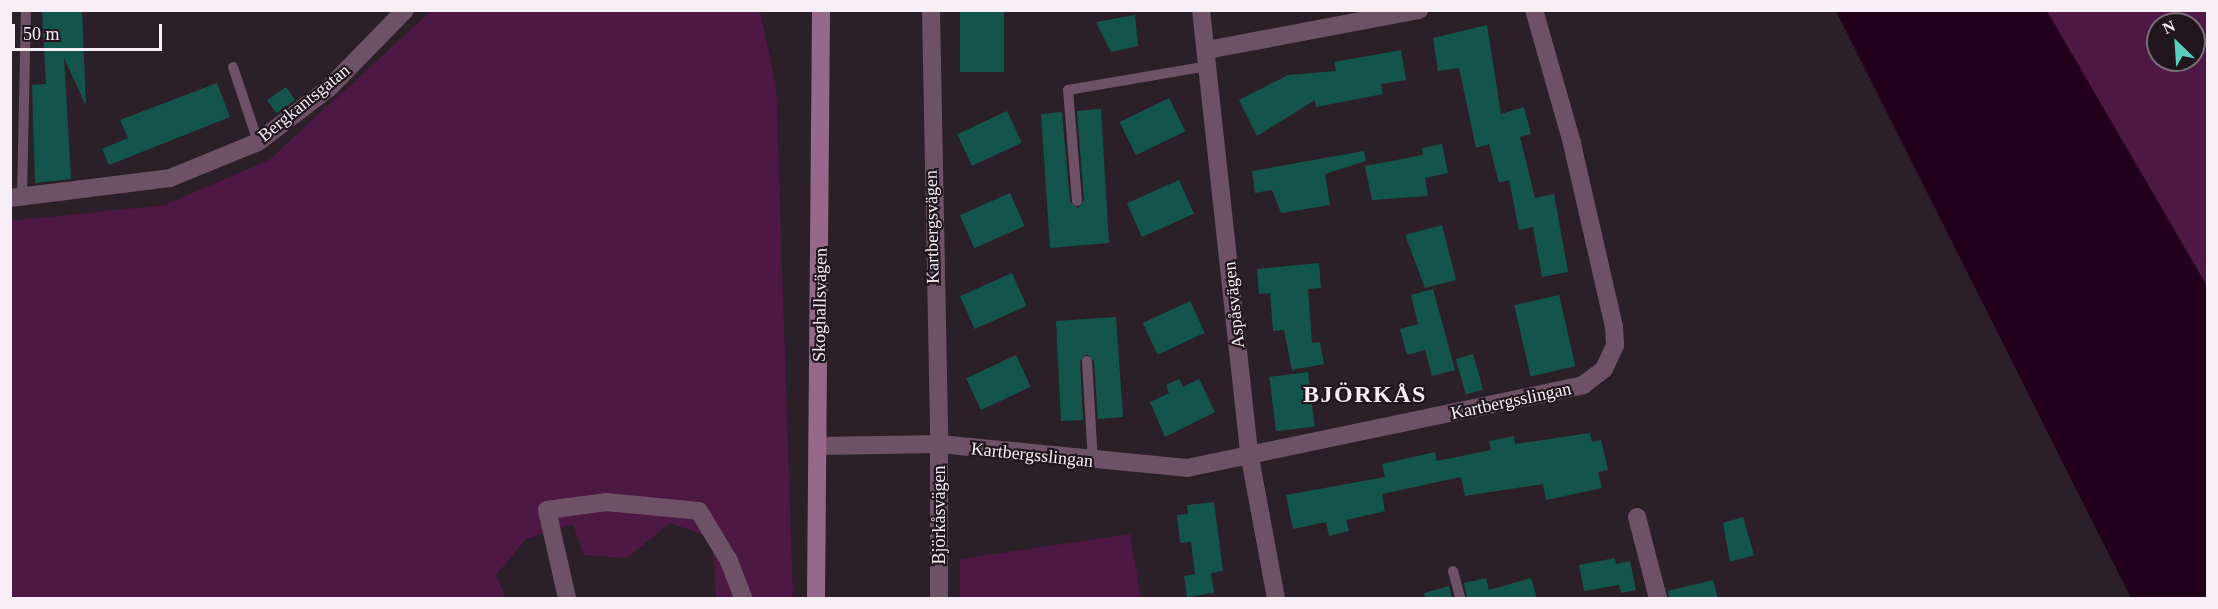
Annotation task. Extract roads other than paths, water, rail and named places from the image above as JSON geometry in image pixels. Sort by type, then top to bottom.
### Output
[{"type":"main road","name":"Skoghallsvägen","points":[[816,598],[821,10]]},
{"type":"street","name":"Bergkantsgatan","points":[[16,198],[170,177],[258,142],[329,88],[405,10]]},
{"type":"street","name":"Kartbergsvägen","points":[[931,10],[939,444]]},
{"type":"street","name":"Aspåsvägen","points":[[1200,10],[1208,58],[1250,458],[1276,598]]},
{"type":"street","points":[[1208,58],[1419,10]]},
{"type":"street","name":"Kartbergsslingan","points":[[939,444],[1093,462],[1187,468],[1250,458],[1583,385],[1604,369],[1615,345],[1614,327],[1572,143],[1534,10]]},
{"type":"street","name":"Björkåsvägen","points":[[819,446],[939,444],[939,598]]},
{"type":"street","points":[[567,598],[547,510],[606,502],[699,511],[743,598]]},
{"type":"street","points":[[1637,517],[1658,598]]},
{"type":"lane","points":[[16,198],[26,10]]},
{"type":"lane","points":[[1077,201],[1068,90],[1208,58]]},
{"type":"lane","points":[[233,67],[258,142]]},
{"type":"lane","points":[[1087,361],[1093,462]]},
{"type":"lane","points":[[1453,571],[1460,598]]},
{"type":"district","name":"BJÖRKÅS","points":[[1365,395]]}]
